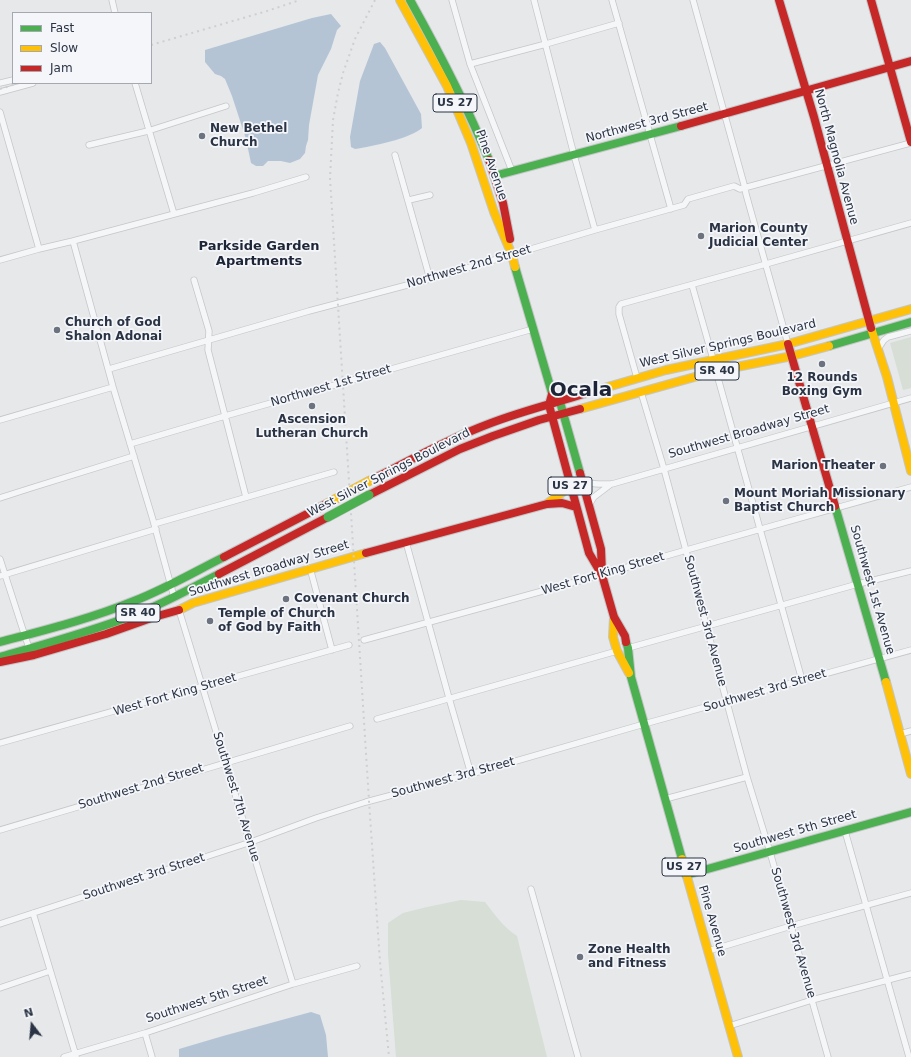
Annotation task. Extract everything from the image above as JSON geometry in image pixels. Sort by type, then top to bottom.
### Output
[{"type":"main road","name":"Pine Avenue","points":[[400,0],[432,56],[472,143],[494,212],[512,255],[552,394],[560,402],[601,549],[602,575],[614,617],[625,636],[631,676],[738,1057]]},
{"type":"main road","name":"Pine Avenue","points":[[410,0],[440,53],[481,140],[505,209],[512,255]]},
{"type":"main road","name":"North Magnolia Avenue","points":[[779,0],[806,91],[868,321],[878,349],[911,471]]},
{"type":"main road","points":[[871,0],[911,143]]},
{"type":"main road","name":"Northwest 3rd Street","points":[[494,176],[725,114],[911,61]]},
{"type":"main road","name":"SR 40","points":[[868,321],[911,309]]},
{"type":"main road","name":"West Silver Springs Boulevard","points":[[0,642],[78,621],[115,608],[171,584],[455,437],[491,423],[637,378],[692,364],[788,344],[868,321]]},
{"type":"main road","name":"SR 40","points":[[873,333],[911,322]]},
{"type":"main road","name":"West Silver Springs Boulevard","points":[[0,657],[111,623],[151,608],[441,458],[475,442],[539,420],[678,381],[716,371],[792,356],[873,333]]},
{"type":"main road","name":"Southwest 1st Avenue","points":[[788,344],[858,584],[911,774]]},
{"type":"main road","points":[[716,371],[722,361],[740,357],[751,352]]},
{"type":"main road","points":[[678,381],[687,374],[705,368],[713,360]]},
{"type":"main road","name":"Pine Avenue","points":[[552,394],[549,405],[569,482],[589,553],[602,575]]},
{"type":"main road","name":"Southwest Broadway Street","points":[[546,504],[566,490],[569,482]]},
{"type":"main road","name":"Southwest Broadway Street","points":[[0,662],[34,655],[106,634],[179,610],[193,602],[310,568],[546,504],[562,503],[576,507]]},
{"type":"main road","name":"Pine Avenue","points":[[614,617],[613,637],[617,651],[631,676]]},
{"type":"main road","name":"Southwest 5th Street","points":[[686,875],[911,812]]},
{"type":"street","points":[[112,0],[115,12]]},
{"type":"street","points":[[452,0],[470,64],[512,171]]},
{"type":"street","points":[[534,0],[595,230]]},
{"type":"street","points":[[612,0],[671,209]]},
{"type":"street","points":[[693,0],[788,344]]},
{"type":"street","points":[[470,64],[618,23]]},
{"type":"street","points":[[0,83],[12,80]]},
{"type":"street","points":[[0,92],[29,84]]},
{"type":"street","points":[[135,84],[148,131],[174,214]]},
{"type":"street","points":[[90,145],[148,131],[226,106]]},
{"type":"street","points":[[0,112],[39,249]]},
{"type":"street","name":"Northwest 2nd Street","points":[[109,369],[309,311],[430,279],[671,209],[684,205],[688,199],[734,186],[740,189],[745,188],[911,143]]},
{"type":"street","points":[[395,155],[409,200],[430,279]]},
{"type":"street","points":[[0,260],[253,193],[306,177]]},
{"type":"street","points":[[409,200],[430,195]]},
{"type":"street","points":[[637,378],[619,314],[619,307],[621,304],[911,223]]},
{"type":"street","points":[[73,241],[113,387],[155,527],[174,597]]},
{"type":"street","points":[[194,280],[208,330],[208,350],[246,497]]},
{"type":"street","points":[[692,285],[713,360]]},
{"type":"street","name":"Northwest 1st Street","points":[[130,444],[533,329]]},
{"type":"street","points":[[878,349],[888,337],[911,331]]},
{"type":"street","points":[[716,371],[802,680]]},
{"type":"street","points":[[0,420],[113,387]]},
{"type":"street","name":"Southwest 3rd Avenue","points":[[641,392],[664,469],[747,777],[770,852],[828,1057]]},
{"type":"street","name":"Southwest Broadway Street","points":[[582,480],[591,484],[612,484],[911,398]]},
{"type":"street","points":[[0,498],[134,456]]},
{"type":"street","points":[[2,575],[246,497],[334,472]]},
{"type":"street","name":"Southwest Broadway Street","points":[[589,505],[594,497],[612,484]]},
{"type":"street","name":"West Fort King Street","points":[[364,640],[602,575],[911,487]]},
{"type":"street","points":[[406,542],[471,774]]},
{"type":"street","points":[[0,559],[2,575],[29,648]]},
{"type":"street","points":[[310,568],[332,650]]},
{"type":"street","points":[[628,648],[858,584],[911,571]]},
{"type":"street","name":"Southwest 7th Avenue","points":[[179,610],[251,842],[293,984]]},
{"type":"street","name":"West Fort King Street","points":[[0,743],[349,645]]},
{"type":"street","name":"Southwest 3rd Street","points":[[0,924],[251,842],[323,815],[369,801],[471,774],[911,650]]},
{"type":"street","points":[[377,719],[617,651]]},
{"type":"street","name":"Southwest 2nd Street","points":[[0,830],[350,726]]},
{"type":"street","points":[[900,734],[911,731]]},
{"type":"street","points":[[665,799],[747,777]]},
{"type":"street","points":[[845,831],[909,1057]]},
{"type":"street","points":[[531,889],[578,1057]]},
{"type":"street","points":[[708,950],[911,893]]},
{"type":"street","points":[[33,913],[76,1055]]},
{"type":"street","name":"Southwest 5th Street","points":[[64,1057],[76,1055],[293,984],[357,966]]},
{"type":"street","points":[[0,988],[50,971]]},
{"type":"street","points":[[729,1026],[812,1000],[911,974]]},
{"type":"street","points":[[145,1033],[152,1057]]},
{"type":"shaded area","points":[[911,337],[911,388],[903,390],[890,343]]},
{"type":"shaded area","points":[[461,900],[485,902],[503,925],[517,936],[547,1057],[396,1057],[388,954],[388,923],[403,913]]},
{"type":"water","points":[[331,14],[341,26],[337,30],[331,49],[318,75],[305,153],[300,159],[290,163],[268,161],[263,166],[256,166],[251,163],[246,139],[225,79],[215,74],[205,62],[205,50],[312,18]]},
{"type":"water","points":[[380,42],[385,48],[421,114],[422,128],[409,136],[400,139],[355,149],[351,147],[350,137],[360,81],[374,44]]},
{"type":"water","points":[[311,1012],[320,1015],[326,1035],[328,1057],[179,1057],[179,1049]]},
{"type":"railway","points":[[152,45],[300,0]]},
{"type":"railway","points":[[375,0],[355,39],[343,73],[333,120],[330,178],[369,801],[380,962],[389,1057]]},
{"type":"railway","points":[[0,89],[16,84]]},
{"type":"traffic: fast","points":[[410,0],[452,79],[489,160]]},
{"type":"traffic: fast","points":[[494,176],[681,126]]},
{"type":"traffic: fast","points":[[515,267],[552,393],[560,402],[580,473]]},
{"type":"traffic: fast","points":[[829,346],[911,322]]},
{"type":"traffic: fast","points":[[328,517],[369,495]]},
{"type":"traffic: fast","points":[[835,506],[886,682]]},
{"type":"traffic: fast","points":[[0,642],[67,624],[146,596],[224,557]]},
{"type":"traffic: fast","points":[[0,657],[84,632],[145,611],[219,574]]},
{"type":"traffic: fast","points":[[626,642],[631,677],[682,859]]},
{"type":"traffic: fast","points":[[686,875],[911,812]]},
{"type":"traffic: slow","points":[[400,0],[447,86],[471,143],[494,212],[512,255],[515,267]]},
{"type":"traffic: slow","points":[[587,393],[666,370],[788,344],[911,309]]},
{"type":"traffic: slow","points":[[871,328],[887,377],[911,471]]},
{"type":"traffic: slow","points":[[580,409],[716,371],[792,356],[829,346]]},
{"type":"traffic: slow","points":[[328,503],[369,481]]},
{"type":"traffic: slow","points":[[548,503],[563,492],[569,482]]},
{"type":"traffic: slow","points":[[179,610],[193,603],[366,553]]},
{"type":"traffic: slow","points":[[614,617],[613,637],[617,651],[629,673]]},
{"type":"traffic: slow","points":[[886,682],[911,774]]},
{"type":"traffic: slow","points":[[682,859],[738,1057]]},
{"type":"traffic: jam","points":[[779,0],[814,117],[871,328]]},
{"type":"traffic: jam","points":[[871,0],[911,142]]},
{"type":"traffic: jam","points":[[681,126],[911,61]]},
{"type":"traffic: jam","points":[[489,160],[503,203],[510,239]]},
{"type":"traffic: jam","points":[[788,344],[835,506]]},
{"type":"traffic: jam","points":[[369,481],[429,450],[475,429],[587,393]]},
{"type":"traffic: jam","points":[[552,394],[549,405],[589,553],[602,575],[614,617],[625,636],[626,642]]},
{"type":"traffic: jam","points":[[369,495],[460,449],[539,420],[580,409]]},
{"type":"traffic: jam","points":[[580,473],[601,549],[602,573]]},
{"type":"traffic: jam","points":[[224,557],[328,503]]},
{"type":"traffic: jam","points":[[366,553],[547,504],[562,503],[576,507]]},
{"type":"traffic: jam","points":[[219,574],[328,517]]},
{"type":"traffic: jam","points":[[0,662],[34,655],[106,634],[179,610]]},
{"type":"place","name":"New Bethel Church","points":[[202,136]]},
{"type":"place","name":"Marion County Judicial Center","points":[[701,236]]},
{"type":"place","name":"Church of God Shalon Adonai","points":[[57,330]]},
{"type":"place","name":"12 Rounds Boxing Gym","points":[[822,364]]},
{"type":"place","name":"Ascension Lutheran Church","points":[[312,406]]},
{"type":"place","name":"Marion Theater","points":[[883,466]]},
{"type":"place","name":"Mount Moriah Missionary Baptist Church","points":[[726,501]]},
{"type":"place","name":"Covenant Church","points":[[286,599]]},
{"type":"place","name":"Temple of Church of God by Faith","points":[[210,621]]},
{"type":"place","name":"Zone Health and Fitness","points":[[580,957]]},
{"type":"district","name":"Parkside Garden Apartments","points":[[259,254]]},
{"type":"district","name":"Ocala","points":[[581,391]]}]
